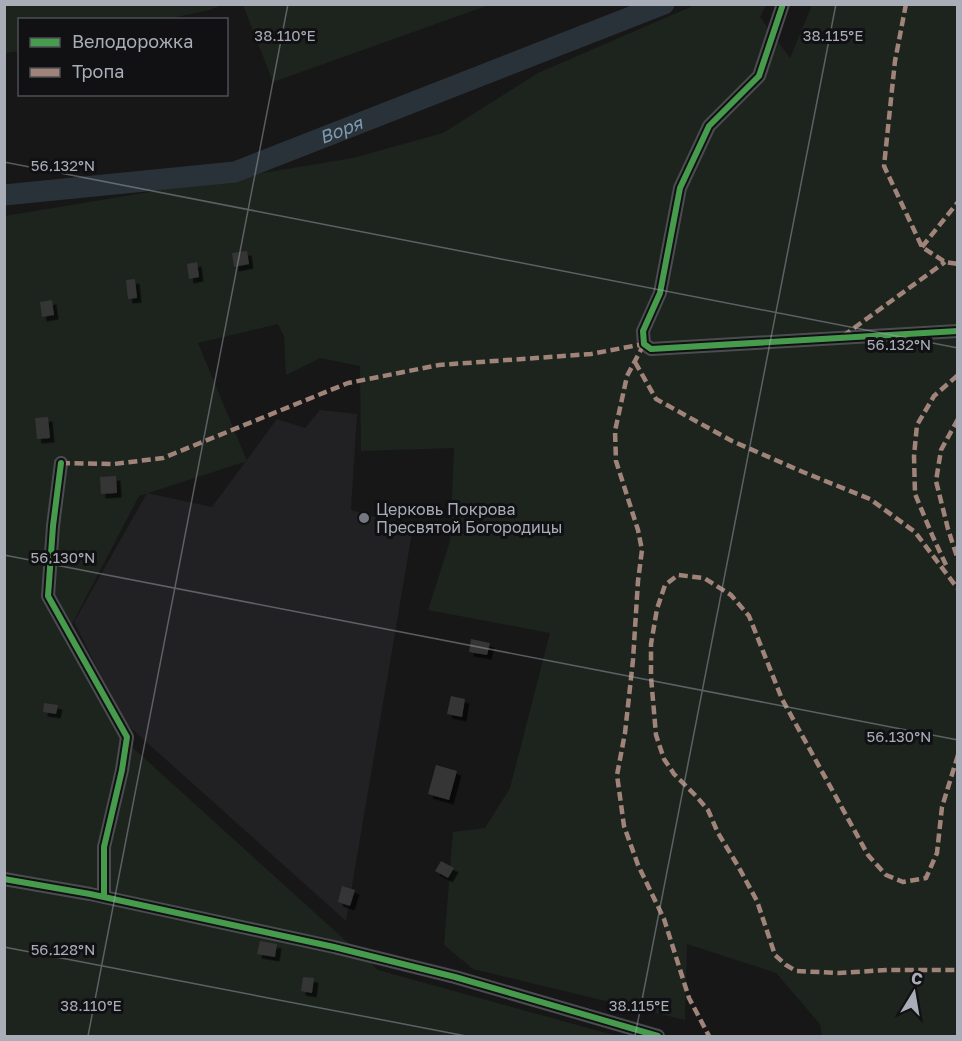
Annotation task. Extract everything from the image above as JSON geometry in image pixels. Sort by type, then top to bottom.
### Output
[{"type":"street","points":[[783,4],[759,76],[710,126],[680,188],[660,293],[643,331],[644,344],[651,349],[957,330]]},
{"type":"street","points":[[61,463],[52,526],[48,596],[127,737],[122,770],[104,847],[104,897]]},
{"type":"street","points":[[4,879],[104,897],[334,947],[455,977],[658,1036]]},
{"type":"shaded area","points":[[5,4],[222,5],[172,18],[18,18],[18,51],[5,53]]},
{"type":"shaded area","points":[[243,5],[489,5],[273,82]]},
{"type":"shaded area","points":[[695,5],[766,5],[760,17],[790,58],[812,5],[957,5],[957,1036],[822,1036],[820,1024],[776,973],[687,944],[685,1020],[473,969],[444,945],[453,832],[485,828],[510,788],[550,633],[428,610],[450,541],[454,448],[361,451],[360,366],[320,358],[286,375],[284,336],[278,324],[198,343],[247,461],[139,496],[70,628],[122,738],[378,970],[617,1036],[5,1036],[5,216],[353,158],[443,133],[538,73]]},
{"type":"shaded area","points":[[320,410],[357,414],[351,510],[413,527],[346,921],[124,722],[74,622],[147,493],[212,507],[277,419],[305,428]]},
{"type":"building","points":[[247,251],[249,264],[234,267],[232,253]]},
{"type":"building","points":[[197,262],[199,277],[189,279],[187,264]]},
{"type":"building","points":[[135,279],[137,298],[128,299],[126,280]]},
{"type":"building","points":[[52,300],[54,315],[42,317],[40,302]]},
{"type":"building","points":[[48,417],[50,438],[37,439],[35,418]]},
{"type":"building","points":[[116,476],[117,493],[101,494],[100,477]]},
{"type":"building","points":[[471,639],[490,643],[487,655],[469,652]]},
{"type":"building","points":[[451,696],[465,699],[462,717],[447,714]]},
{"type":"building","points":[[44,703],[58,705],[56,714],[43,712]]},
{"type":"building","points":[[436,765],[457,771],[449,800],[428,794]]},
{"type":"building","points":[[441,861],[454,868],[448,878],[435,871]]},
{"type":"building","points":[[342,886],[355,890],[350,906],[338,902]]},
{"type":"building","points":[[260,941],[277,944],[275,957],[257,954]]},
{"type":"building","points":[[303,977],[314,978],[312,993],[301,991]]},
{"type":"waterway","name":"Воря","points":[[4,195],[235,172],[664,4]]},
{"type":"marked path","points":[[906,4],[895,61],[884,166],[922,247],[945,262],[958,264]]},
{"type":"marked path","points":[[922,247],[958,202]]},
{"type":"marked path","points":[[843,336],[945,262]]},
{"type":"marked path","points":[[644,344],[627,376],[615,431],[616,461],[642,550],[625,733],[617,775],[624,826],[638,865],[664,919],[689,998],[709,1036]]},
{"type":"marked path","points":[[61,463],[114,464],[163,458],[348,383],[439,365],[591,354],[644,344]]},
{"type":"marked path","points":[[635,362],[656,399],[732,441],[870,499],[915,532],[958,589]]},
{"type":"marked path","points":[[946,565],[915,494],[914,456],[917,425],[934,396],[958,375]]},
{"type":"marked path","points":[[958,419],[941,450],[936,481],[958,560]]},
{"type":"marked path","points":[[958,755],[942,807],[937,853],[926,878],[903,882],[886,875],[868,855],[782,699],[749,616],[731,595],[704,578],[678,575],[665,585],[657,609],[651,644],[651,677],[656,735],[664,759],[674,774],[708,810],[718,833],[757,901],[775,955],[796,971],[839,973],[958,970]]},
{"type":"cycle path","points":[[783,4],[759,76],[709,126],[680,188],[660,293],[643,331],[644,344],[651,349],[958,331]]},
{"type":"cycle path","points":[[61,463],[53,526],[48,596],[127,737],[122,770],[104,847],[104,897]]},
{"type":"cycle path","points":[[4,879],[90,894],[334,947],[455,977],[658,1036]]},
{"type":"place","name":"Церковь Покрова Пресвятой Богородицы","points":[[364,518]]}]
